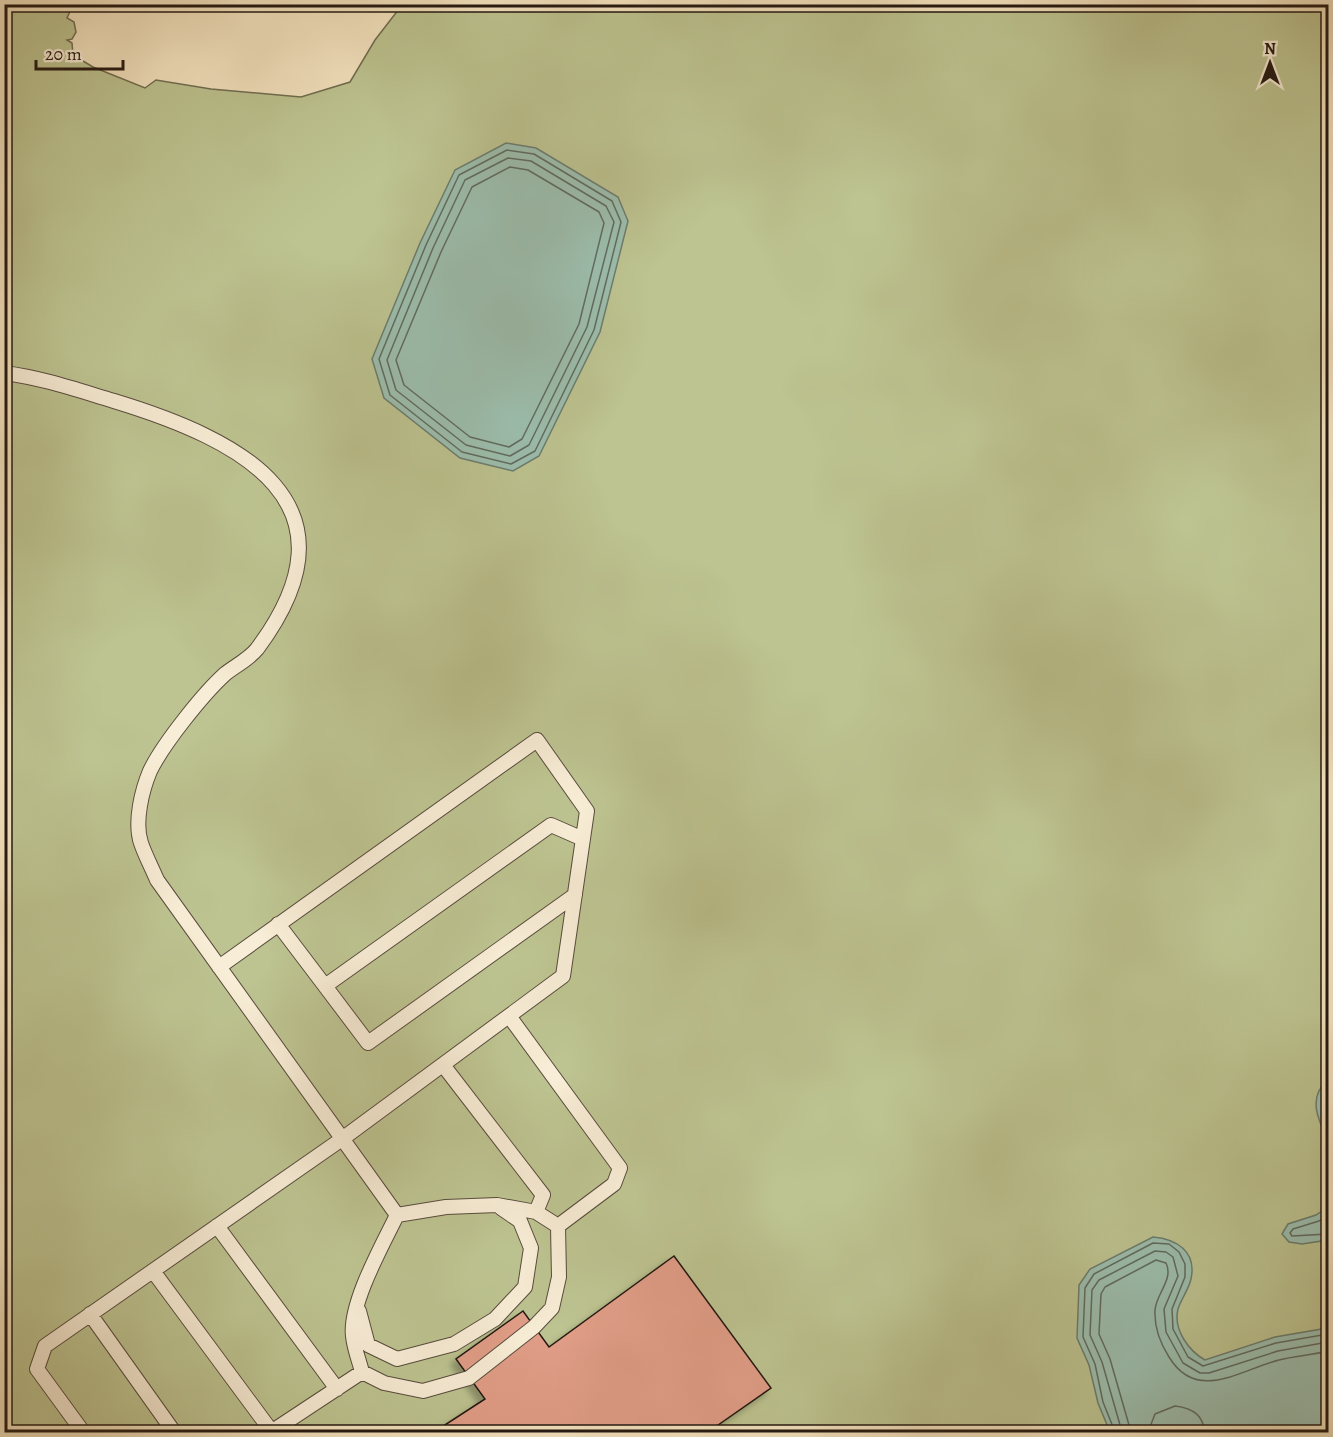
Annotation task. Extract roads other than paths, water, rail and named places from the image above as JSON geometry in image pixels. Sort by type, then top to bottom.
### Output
[{"type":"lane","points":[[4,373],[44,378],[151,412],[191,428],[228,447],[266,473],[286,499],[298,541],[300,560],[294,587],[256,650],[224,675],[176,732],[151,770],[142,793],[140,840],[157,880],[397,1215]]},
{"type":"lane","points":[[83,1432],[37,1369],[45,1346],[342,1139],[563,976],[587,811],[537,740],[219,966]]},
{"type":"lane","points":[[326,986],[551,825],[583,839]]},
{"type":"lane","points":[[278,924],[368,1043],[575,895]]},
{"type":"lane","points":[[509,1016],[620,1168],[614,1184],[558,1227]]},
{"type":"lane","points":[[443,1065],[543,1195],[536,1212]]},
{"type":"lane","points":[[397,1215],[446,1207],[497,1205],[536,1212],[558,1227]]},
{"type":"lane","points":[[358,1308],[368,1346],[397,1359],[454,1344],[495,1319],[525,1287],[531,1248],[520,1221],[497,1205]]},
{"type":"lane","points":[[397,1215],[363,1285],[352,1334],[362,1372],[384,1383],[423,1390],[469,1378],[534,1327],[552,1308],[559,1277],[558,1227]]},
{"type":"lane","points":[[218,1227],[337,1389]]},
{"type":"lane","points":[[153,1271],[272,1432],[362,1372]]},
{"type":"lane","points":[[90,1314],[174,1432]]},
{"type":"water","points":[[506,143],[536,148],[618,197],[628,221],[600,332],[539,456],[513,471],[460,458],[384,398],[372,359],[420,243],[455,170]]},
{"type":"water","points":[[1328,1080],[1328,1140],[1318,1117],[1316,1101]]},
{"type":"water","points":[[1328,1207],[1328,1240],[1302,1244],[1289,1242],[1282,1234],[1288,1224],[1316,1215]]},
{"type":"water","points":[[1153,1237],[1177,1244],[1188,1254],[1191,1261],[1191,1279],[1178,1309],[1178,1325],[1188,1345],[1205,1360],[1275,1337],[1328,1328],[1328,1432],[1192,1432],[1175,1428],[1166,1432],[1110,1432],[1098,1403],[1089,1365],[1077,1338],[1079,1285],[1090,1269]]}]
